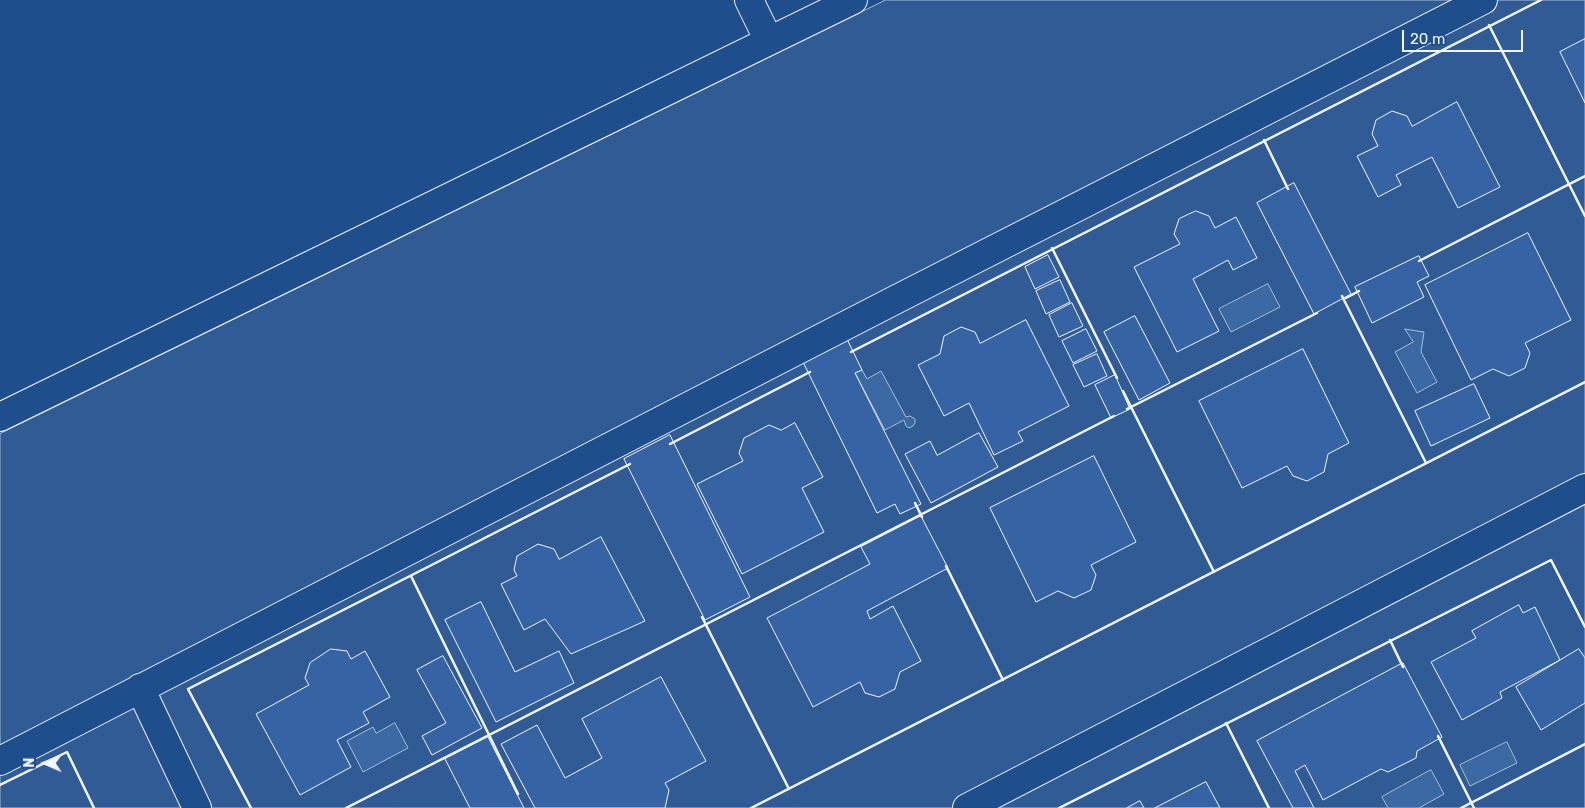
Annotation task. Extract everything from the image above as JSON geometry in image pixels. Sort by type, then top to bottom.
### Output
[{"type":"street","points":[[749,0],[769,41]]},
{"type":"street","points":[[0,417],[853,0]]},
{"type":"street","points":[[0,761],[1483,0]]},
{"type":"street","points":[[967,808],[1585,488]]},
{"type":"street","points":[[140,688],[197,808]]},
{"type":"shaded area","points":[[886,0],[1585,0],[1585,808],[0,808],[0,434]]},
{"type":"shaded area","points":[[1268,284],[1280,307],[1231,332],[1219,309]]},
{"type":"shaded area","points":[[1405,329],[1424,332],[1421,352],[1437,382],[1417,393],[1395,352],[1413,342]]},
{"type":"shaded area","points":[[862,370],[867,379],[881,371],[906,417],[910,416],[915,419],[913,426],[909,428],[906,426],[904,420],[885,430],[855,373]]},
{"type":"shaded area","points":[[395,723],[408,748],[363,772],[347,741],[373,727],[376,733]]},
{"type":"shaded area","points":[[1507,742],[1517,763],[1470,786],[1460,765]]},
{"type":"shaded area","points":[[1431,770],[1444,794],[1419,808],[1388,808],[1382,797]]},
{"type":"building","points":[[1585,39],[1585,103],[1560,52]]},
{"type":"building","points":[[1457,102],[1500,187],[1458,208],[1432,157],[1396,175],[1401,185],[1378,197],[1357,156],[1378,146],[1372,134],[1376,120],[1392,111],[1407,116],[1412,126]]},
{"type":"building","points":[[1294,183],[1351,294],[1314,314],[1257,203]]},
{"type":"building","points":[[1196,211],[1209,216],[1215,228],[1236,217],[1257,258],[1233,270],[1228,260],[1193,279],[1219,331],[1177,352],[1134,267],[1180,244],[1174,234],[1179,219]]},
{"type":"building","points":[[1528,233],[1571,320],[1525,343],[1530,353],[1525,368],[1509,376],[1493,369],[1471,380],[1425,285]]},
{"type":"building","points":[[1048,255],[1059,277],[1035,289],[1025,267]]},
{"type":"building","points":[[1419,256],[1429,276],[1417,282],[1424,297],[1372,323],[1355,287]]},
{"type":"building","points":[[1060,280],[1070,302],[1046,314],[1036,291]]},
{"type":"building","points":[[1072,303],[1083,326],[1059,337],[1049,315]]},
{"type":"building","points":[[1135,316],[1170,383],[1139,400],[1104,332]]},
{"type":"building","points":[[1026,320],[1069,406],[1018,432],[1023,441],[994,455],[969,403],[944,416],[918,365],[940,354],[944,336],[961,327],[975,332],[980,343]]},
{"type":"building","points":[[1086,329],[1097,351],[1073,363],[1062,341]]},
{"type":"building","points":[[847,339],[862,370],[855,373],[921,504],[900,514],[895,504],[877,513],[803,362]]},
{"type":"building","points":[[1303,349],[1349,443],[1328,454],[1324,472],[1307,481],[1293,476],[1287,466],[1242,488],[1199,401]]},
{"type":"building","points":[[1097,354],[1107,376],[1084,387],[1073,365]]},
{"type":"building","points":[[1115,375],[1130,409],[1111,418],[1095,385]]},
{"type":"building","points":[[1474,384],[1490,418],[1431,446],[1415,411]]},
{"type":"building","points":[[795,423],[823,477],[802,488],[824,532],[742,574],[697,484],[743,461],[739,453],[744,438],[769,425],[781,430]]},
{"type":"building","points":[[979,433],[998,467],[931,503],[905,454],[930,441],[937,455]]},
{"type":"building","points":[[670,435],[750,597],[705,620],[624,459]]},
{"type":"building","points":[[1094,456],[1136,542],[1091,565],[1096,575],[1091,590],[1074,598],[1058,591],[1036,602],[990,508]]},
{"type":"building","points":[[921,516],[948,568],[867,611],[870,619],[893,606],[921,661],[900,672],[895,689],[879,697],[865,693],[860,682],[813,707],[767,618],[870,564],[861,547]]},
{"type":"building","points":[[601,537],[645,621],[571,654],[545,619],[524,630],[501,584],[517,576],[514,570],[517,556],[538,544],[554,549],[559,559]]},
{"type":"building","points":[[481,602],[515,672],[559,651],[574,683],[496,722],[445,620]]},
{"type":"building","points":[[1519,605],[1523,613],[1535,607],[1560,660],[1500,692],[1502,698],[1462,720],[1431,662],[1476,638],[1472,631]]},
{"type":"building","points":[[331,649],[347,651],[351,659],[365,651],[390,697],[363,712],[369,723],[337,740],[351,767],[300,795],[256,714],[309,685],[305,678],[310,663]]},
{"type":"building","points":[[1579,649],[1585,658],[1585,703],[1541,730],[1516,687]]},
{"type":"building","points":[[443,656],[482,728],[432,755],[422,736],[446,723],[417,670]]},
{"type":"building","points":[[1403,663],[1442,737],[1417,751],[1416,758],[1388,772],[1381,769],[1323,800],[1305,765],[1295,771],[1314,808],[1293,808],[1257,741]]},
{"type":"building","points":[[661,677],[706,761],[665,783],[669,790],[665,808],[535,808],[501,744],[537,725],[565,778],[602,758],[582,719]]},
{"type":"building","points":[[488,737],[524,808],[470,808],[445,759]]},
{"type":"building","points":[[1206,782],[1220,808],[1155,808]]},
{"type":"building","points":[[1140,801],[1144,808],[1127,808]]},
{"type":"wall","points":[[851,352],[1541,0]]},
{"type":"wall","points":[[1489,25],[1585,216]]},
{"type":"wall","points":[[1264,140],[1288,189]]},
{"type":"wall","points":[[1419,261],[1585,176]]},
{"type":"wall","points":[[1052,248],[1117,378]]},
{"type":"wall","points":[[1346,298],[1359,291]]},
{"type":"wall","points":[[1342,296],[1426,463]]},
{"type":"wall","points":[[1127,409],[1317,313]]},
{"type":"wall","points":[[670,444],[810,372]]},
{"type":"wall","points":[[751,808],[1585,382]]},
{"type":"wall","points":[[1123,391],[1214,572]]},
{"type":"wall","points":[[346,808],[1114,416]]},
{"type":"wall","points":[[251,808],[188,689],[630,464]]},
{"type":"wall","points":[[915,503],[922,517]]},
{"type":"wall","points":[[1059,808],[1551,560],[1585,627]]},
{"type":"wall","points":[[946,566],[1003,680]]},
{"type":"wall","points":[[411,576],[518,794]]},
{"type":"wall","points":[[702,617],[789,789]]},
{"type":"wall","points":[[1390,640],[1403,667]]},
{"type":"wall","points":[[1226,723],[1269,808]]},
{"type":"wall","points":[[1438,736],[1474,808]]},
{"type":"wall","points":[[1461,808],[1585,744]]},
{"type":"wall","points":[[0,785],[67,752],[94,808]]}]
